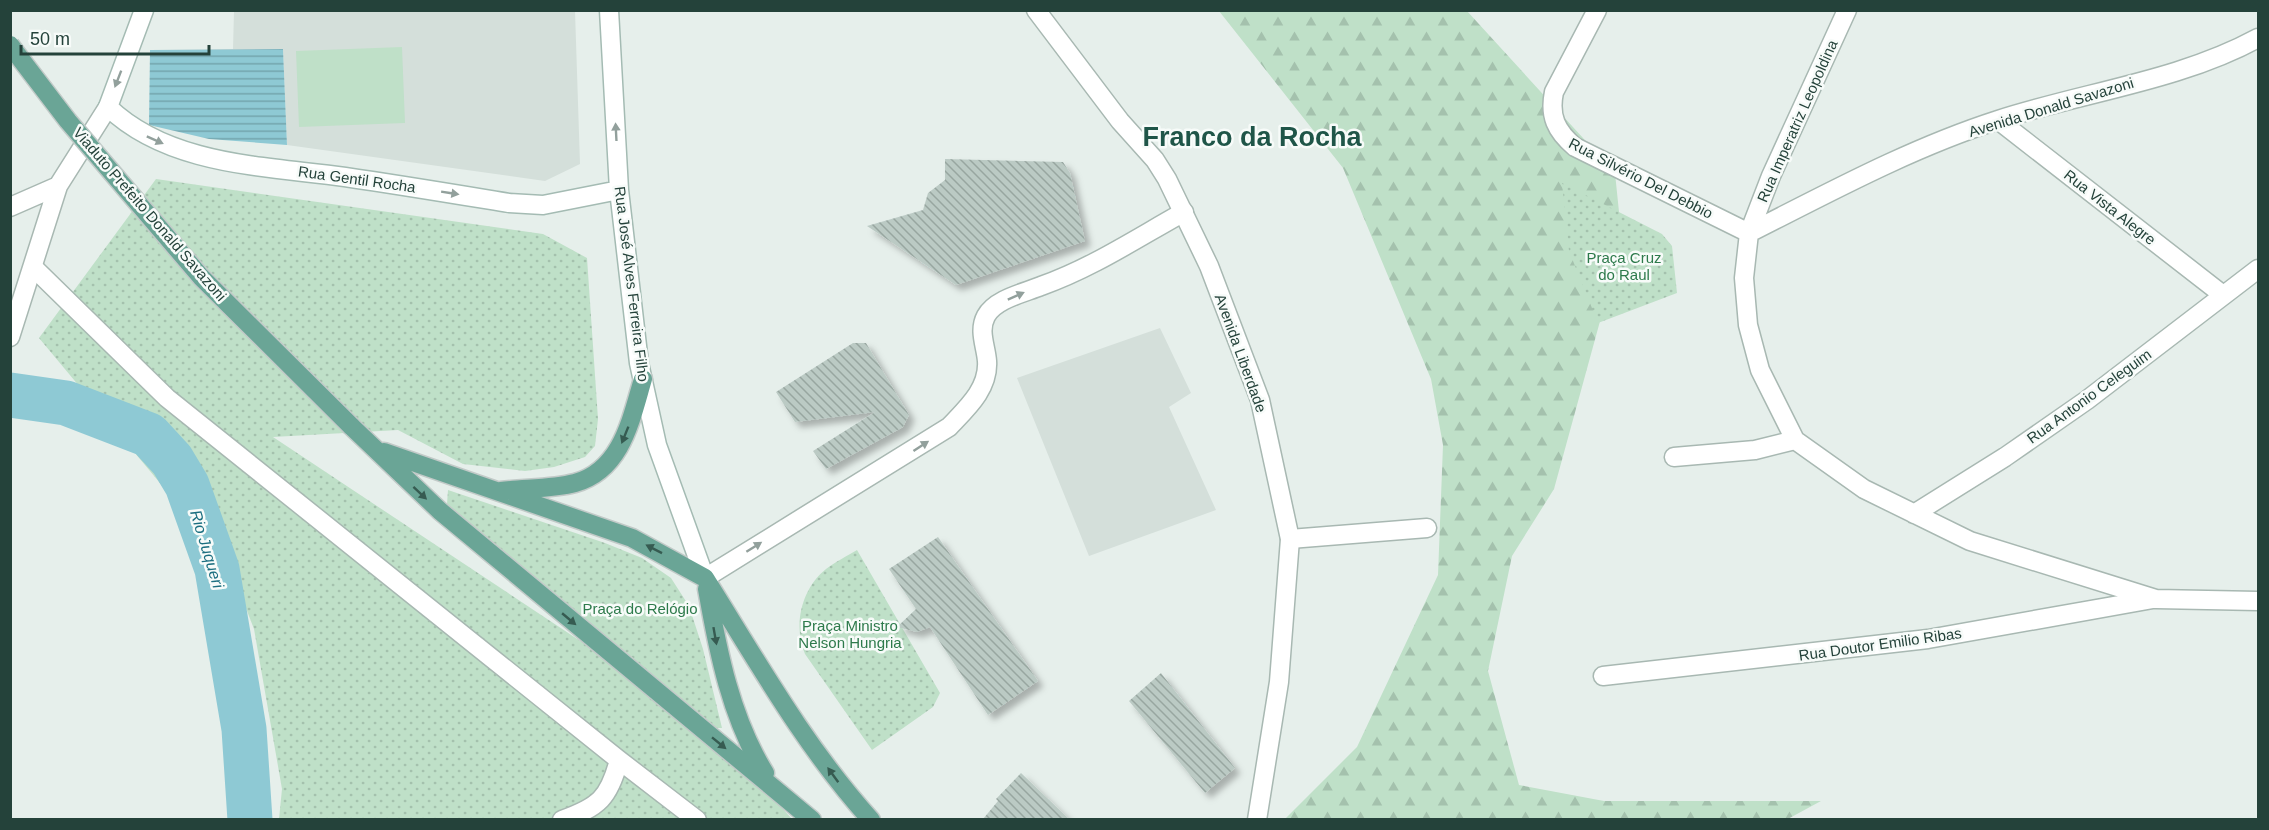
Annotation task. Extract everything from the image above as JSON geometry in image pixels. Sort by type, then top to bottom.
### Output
[{"type":"main road","name":"Viaduto Prefeito Donald Savazoni","points":[[10,45],[68,121],[201,277],[351,426],[380,450]]},
{"type":"main road","points":[[495,492],[576,483],[596,472],[614,457],[625,437],[643,379]]},
{"type":"main road","points":[[380,450],[632,538],[705,578],[717,646],[730,692],[753,753],[772,784]]},
{"type":"main road","points":[[380,450],[440,511],[646,684],[772,784],[812,819]]},
{"type":"main road","name":"Rua José Alves Ferreira Filho","points":[[705,578],[803,734],[842,787],[871,819]]},
{"type":"street","points":[[10,336],[58,186],[108,107],[144,10]]},
{"type":"street","name":"Rua José Alves Ferreira Filho","points":[[609,10],[619,190],[643,379],[657,445],[705,578]]},
{"type":"street","name":"Avenida Liberdade","points":[[1035,10],[1120,121],[1155,160],[1184,212],[1209,266],[1260,400],[1290,539],[1279,682],[1257,819]]},
{"type":"street","name":"Rua Silvério Del Debbio","points":[[1597,10],[1554,92],[1552,105],[1556,126],[1575,147],[1749,233]]},
{"type":"street","name":"Rua Imperatriz Leopoldina","points":[[1795,440],[1760,370],[1748,325],[1744,278],[1749,233],[1771,176],[1847,10]]},
{"type":"street","name":"Avenida Donald Savazoni","points":[[1749,233],[1881,166],[1998,120],[2191,66],[2235,51],[2259,38]]},
{"type":"street","name":"Rua Gentil Rocha","points":[[108,107],[136,131],[162,144],[204,156],[250,164],[543,205],[619,190]]},
{"type":"street","name":"Rua Vista Alegre","points":[[1998,120],[2223,295]]},
{"type":"street","points":[[10,207],[58,186]]},
{"type":"street","points":[[705,578],[949,428],[974,400],[983,383],[987,364],[982,328],[992,308],[1015,296],[1077,274],[1184,212]]},
{"type":"street","points":[[33,267],[167,398],[619,760],[697,819]]},
{"type":"street","name":"Rua Antonio Celeguim","points":[[1914,514],[2005,457],[2086,400],[2259,269]]},
{"type":"street","points":[[1674,458],[1755,450],[1795,440],[1864,489],[1970,541],[2156,599],[2259,601]]},
{"type":"street","points":[[1290,539],[1427,528]]},
{"type":"street","name":"Rua Doutor Emilio Ribas","points":[[1603,676],[1928,639],[2156,599]]},
{"type":"street","points":[[561,819],[589,809],[602,800],[610,789],[619,760]]},
{"type":"shaded area","points":[[234,11],[575,11],[580,164],[545,181],[287,145],[283,49],[233,49]]},
{"type":"shaded area","points":[[1160,328],[1191,393],[1169,407],[1216,510],[1089,556],[1017,378]]},
{"type":"green space","points":[[1219,11],[1467,11],[1615,173],[1622,241],[1554,489],[1512,556],[1488,671],[1519,785],[1604,801],[1821,801],[1786,820],[1285,819],[1357,747],[1438,575],[1443,445],[1431,379],[1343,168]]},
{"type":"green space","points":[[402,47],[405,123],[299,127],[296,51]]},
{"type":"green space","points":[[156,179],[543,234],[587,258],[598,419],[595,446],[585,457],[554,467],[525,471],[463,464],[398,430],[273,437],[624,670],[758,782],[792,819],[279,819],[282,789],[254,629],[230,567],[39,338]]},
{"type":"green space","name":"Praça Cruz do Raul","points":[[1562,183],[1662,234],[1672,246],[1677,293],[1598,323],[1569,251]]},
{"type":"green space","name":"Praça do Relógio","points":[[448,490],[605,543],[642,558],[671,578],[689,606],[703,649],[722,728],[717,728],[447,504]]},
{"type":"green space","name":"Praça Ministro Nelson Hungria","points":[[857,550],[940,693],[933,707],[872,750],[805,654],[800,632],[802,608],[810,587],[826,569]]},
{"type":"water","points":[[283,49],[287,145],[209,139],[149,125],[150,50]]},
{"type":"building","points":[[945,159],[1063,162],[1070,173],[1085,241],[956,285],[867,226],[923,210],[928,193],[945,180]]},
{"type":"building","points":[[853,343],[866,343],[909,415],[903,427],[826,469],[813,451],[875,412],[795,422],[776,392]]},
{"type":"building","points":[[938,537],[1038,681],[988,715],[930,627],[917,632],[897,627],[916,609],[889,569]]},
{"type":"building","points":[[1161,673],[1235,768],[1205,793],[1129,701]]},
{"type":"building","points":[[1021,773],[1069,819],[983,819],[998,801],[996,799]]},
{"type":"waterway","name":"Rio Juqueri","points":[[10,395],[66,403],[149,435],[172,460],[187,485],[217,569],[244,729],[250,820]]},
{"type":"district","name":"Franco da Rocha","points":[[1252,137]]}]
